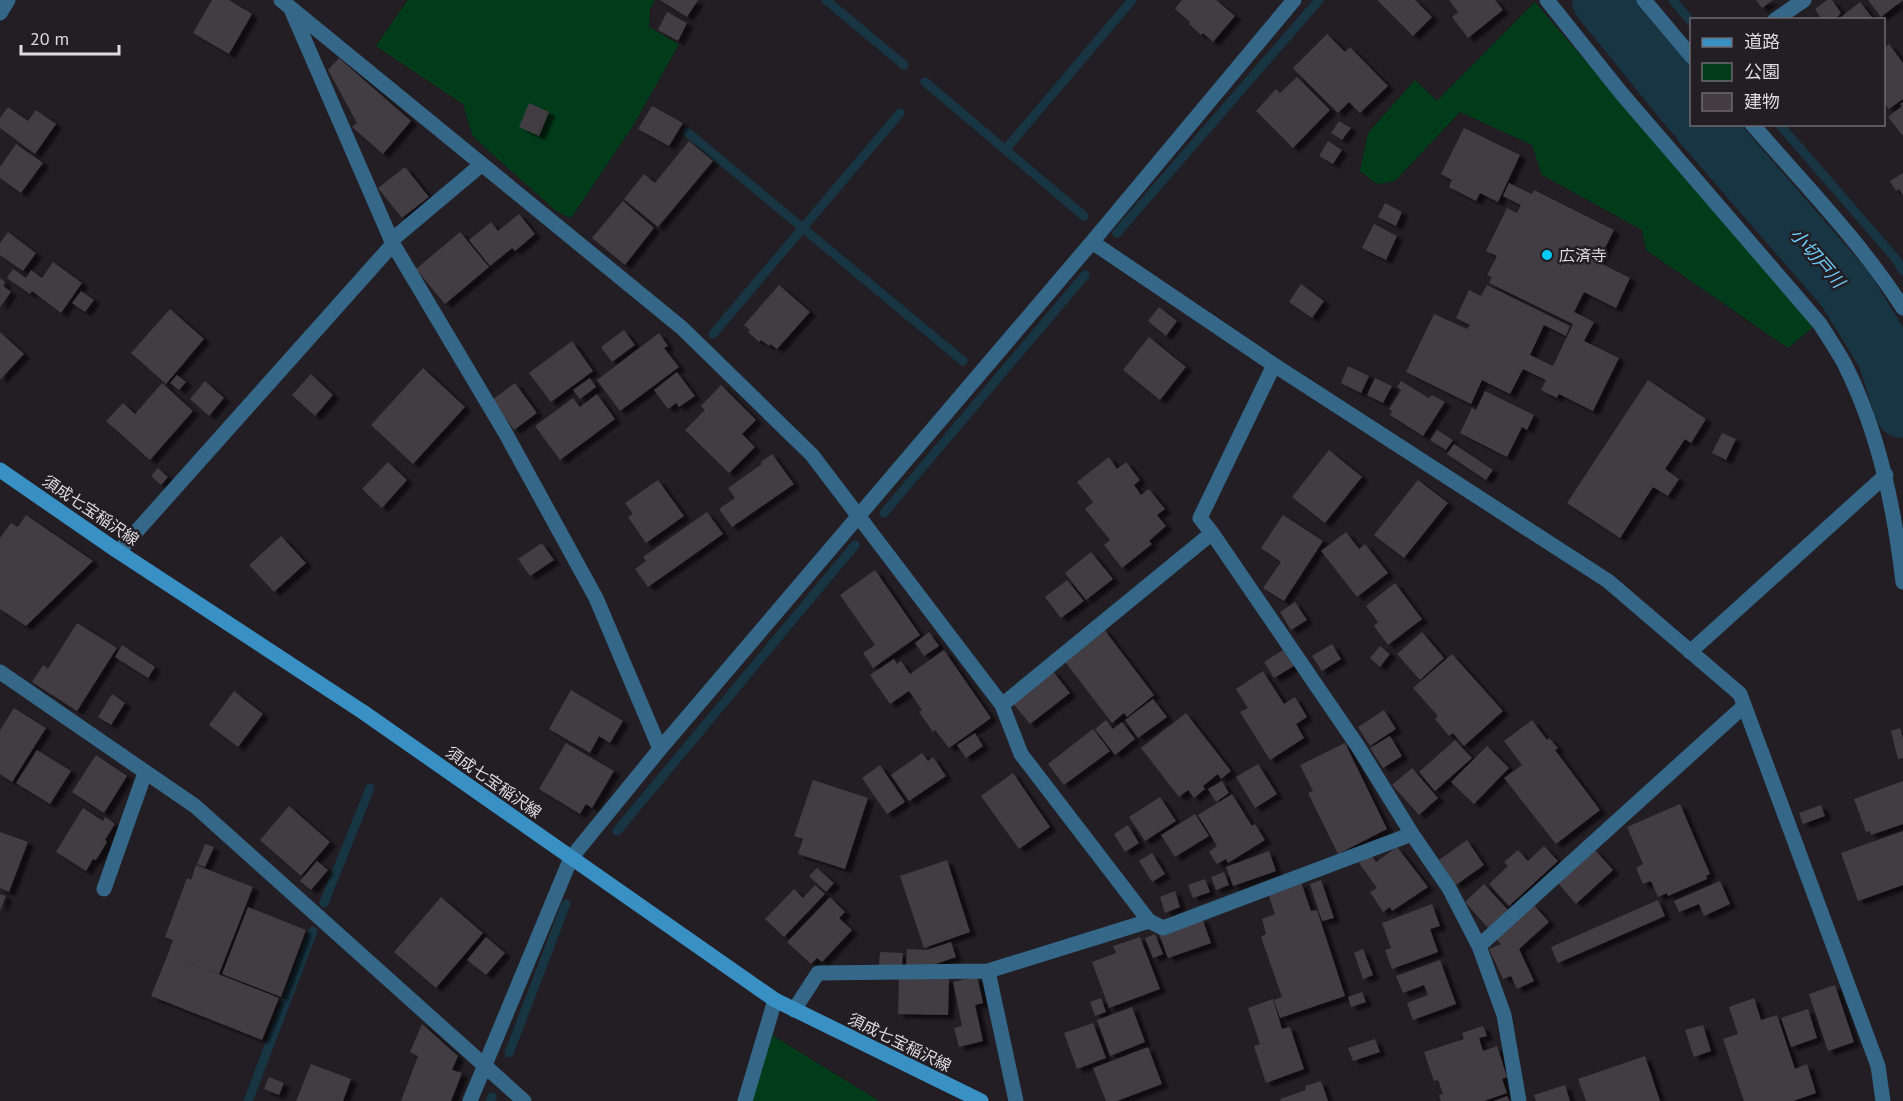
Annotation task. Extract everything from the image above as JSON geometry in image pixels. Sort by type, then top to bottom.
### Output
[{"type":"main road","name":"須成七宝稲沢線","points":[[0,470],[363,712],[775,1000],[981,1101]]},
{"type":"street","points":[[0,13],[8,0]]},
{"type":"street","points":[[470,1101],[571,858],[660,748],[1092,242],[1294,0]]},
{"type":"street","points":[[1547,0],[1622,94],[1820,324],[1844,362],[1863,406],[1886,475],[1903,582]]},
{"type":"street","points":[[1644,0],[1690,55]]},
{"type":"street","points":[[1778,18],[1804,0]]},
{"type":"street","points":[[286,3],[682,328],[812,455],[1002,705],[1021,754],[1149,921],[1163,928],[1412,834]]},
{"type":"street","points":[[286,3],[393,241],[506,434],[596,598],[660,748]]},
{"type":"street","points":[[1754,126],[1850,236],[1884,278],[1903,308]]},
{"type":"street","points":[[119,551],[393,241],[482,165]]},
{"type":"street","points":[[1092,242],[1274,365],[1608,581],[1740,694],[1878,1066],[1883,1101]]},
{"type":"street","points":[[1274,365],[1200,518],[1357,745],[1412,834],[1449,888],[1479,946],[1504,1015],[1519,1101]]},
{"type":"street","points":[[1690,652],[1886,475]]},
{"type":"street","points":[[1002,705],[1212,533]]},
{"type":"street","points":[[2,679],[195,806],[524,1101]]},
{"type":"street","points":[[1479,946],[1744,706]]},
{"type":"street","points":[[104,890],[145,773]]},
{"type":"street","points":[[794,1010],[818,973],[988,971],[1149,921]]},
{"type":"street","points":[[988,971],[1016,1101]]},
{"type":"street","points":[[745,1101],[775,1000]]},
{"type":"green space","points":[[408,0],[655,0],[650,9],[649,27],[679,44],[633,126],[571,218],[556,211],[478,141],[472,134],[463,104],[376,46]]},
{"type":"green space","points":[[1535,2],[1813,327],[1788,348],[1646,250],[1642,230],[1542,175],[1532,145],[1460,112],[1395,181],[1377,184],[1360,171],[1368,133],[1415,80],[1437,101]]},
{"type":"green space","points":[[772,1035],[879,1101],[752,1101]]},
{"type":"building","points":[[212,0],[229,0],[252,14],[229,54],[193,33]]},
{"type":"building","points":[[660,0],[698,0],[687,17]]},
{"type":"building","points":[[1182,0],[1216,0],[1235,16],[1213,42],[1203,33],[1201,35],[1175,9]]},
{"type":"building","points":[[1377,0],[1415,0],[1432,17],[1413,36]]},
{"type":"building","points":[[1449,0],[1495,0],[1503,10],[1468,38],[1452,17],[1458,12]]},
{"type":"building","points":[[1756,0],[1773,0],[1762,8]]},
{"type":"building","points":[[1827,0],[1832,0],[1841,13],[1837,18],[1821,18],[1815,9]]},
{"type":"building","points":[[1868,0],[1903,0],[1881,17]]},
{"type":"building","points":[[1860,2],[1872,18],[1840,18]]},
{"type":"building","points":[[667,12],[687,23],[678,41],[658,30]]},
{"type":"building","points":[[1327,34],[1345,52],[1350,47],[1388,86],[1360,113],[1349,102],[1338,113],[1293,68]]},
{"type":"building","points":[[1889,44],[1903,63],[1903,99],[1889,109],[1885,104],[1885,47]]},
{"type":"building","points":[[339,58],[411,121],[383,154],[352,127],[357,123],[328,70]]},
{"type":"building","points":[[1297,77],[1330,110],[1293,148],[1256,111],[1276,89],[1280,93]]},
{"type":"building","points":[[1903,102],[1903,136],[1888,117],[1902,106],[1900,104]]},
{"type":"building","points":[[529,103],[549,112],[539,136],[519,127]]},
{"type":"building","points":[[652,106],[683,123],[669,146],[638,129]]},
{"type":"building","points":[[8,107],[28,121],[36,110],[56,124],[35,154],[0,128],[0,118]]},
{"type":"building","points":[[1339,121],[1351,128],[1342,140],[1331,133]]},
{"type":"building","points":[[1464,128],[1520,155],[1498,202],[1480,193],[1476,201],[1449,187],[1452,180],[1441,174]]},
{"type":"building","points":[[689,141],[713,161],[658,227],[624,199],[644,174],[655,183]]},
{"type":"building","points":[[1328,141],[1342,150],[1333,164],[1319,156]]},
{"type":"building","points":[[16,144],[43,163],[21,193],[0,178],[0,167]]},
{"type":"building","points":[[405,167],[429,197],[402,218],[378,188]]},
{"type":"building","points":[[1903,173],[1903,195],[1899,189],[1896,191],[1890,181]]},
{"type":"building","points":[[1509,183],[1532,194],[1534,190],[1614,230],[1598,262],[1630,278],[1616,308],[1584,292],[1574,312],[1594,322],[1584,341],[1619,358],[1593,411],[1559,394],[1557,398],[1541,390],[1546,380],[1523,369],[1510,394],[1482,380],[1471,404],[1406,372],[1434,314],[1467,329],[1470,325],[1456,318],[1469,290],[1481,296],[1487,285],[1570,326],[1566,336],[1544,325],[1530,355],[1553,366],[1573,324],[1489,283],[1492,277],[1487,275],[1497,256],[1486,251],[1507,208],[1517,213],[1521,205],[1503,196]]},
{"type":"building","points":[[623,201],[654,228],[625,265],[592,238]]},
{"type":"building","points":[[1385,203],[1402,212],[1396,226],[1378,217]]},
{"type":"building","points":[[519,214],[535,234],[515,251],[512,248],[490,266],[469,240],[491,222],[498,231]]},
{"type":"building","points":[[1374,224],[1397,236],[1386,260],[1362,248]]},
{"type":"building","points":[[8,232],[36,253],[23,271],[0,255],[0,243]]},
{"type":"building","points":[[460,232],[489,267],[445,304],[416,269]]},
{"type":"building","points":[[53,262],[82,283],[61,313],[32,291],[30,294],[7,278],[13,269],[26,278],[31,270],[42,278]]},
{"type":"building","points":[[0,278],[5,282],[3,286],[11,292],[0,307]]},
{"type":"building","points":[[1301,284],[1324,301],[1312,318],[1289,302]]},
{"type":"building","points":[[779,285],[810,312],[777,349],[761,340],[759,342],[744,325]]},
{"type":"building","points":[[81,291],[94,300],[85,312],[72,303]]},
{"type":"building","points":[[1159,307],[1177,321],[1166,336],[1148,321]]},
{"type":"building","points":[[170,309],[204,339],[166,384],[131,353]]},
{"type":"building","points":[[624,330],[635,345],[612,362],[601,347]]},
{"type":"building","points":[[0,332],[24,354],[0,380]]},
{"type":"building","points":[[659,333],[668,346],[664,348],[679,367],[620,411],[597,380]]},
{"type":"building","points":[[1149,337],[1186,367],[1160,400],[1123,370]]},
{"type":"building","points":[[572,341],[593,371],[551,402],[529,373]]},
{"type":"building","points":[[1348,366],[1369,376],[1361,393],[1341,383]]},
{"type":"building","points":[[423,368],[465,407],[413,464],[371,425]]},
{"type":"building","points":[[677,372],[695,396],[679,407],[676,403],[668,409],[654,390]]},
{"type":"building","points":[[311,374],[333,395],[315,416],[292,395]]},
{"type":"building","points":[[177,375],[186,382],[179,390],[170,383]]},
{"type":"building","points":[[590,378],[596,387],[580,399],[573,390]]},
{"type":"building","points":[[1375,378],[1392,386],[1383,403],[1367,395]]},
{"type":"building","points":[[1648,380],[1706,419],[1691,443],[1685,439],[1665,469],[1679,479],[1668,496],[1653,487],[1620,538],[1567,503]]},
{"type":"building","points":[[205,381],[224,398],[209,416],[190,399]]},
{"type":"building","points":[[1401,381],[1429,398],[1432,395],[1445,402],[1423,436],[1390,415],[1392,411],[1389,409],[1401,390],[1397,387]]},
{"type":"building","points":[[162,383],[193,411],[150,460],[106,421],[123,403],[135,414]]},
{"type":"building","points":[[515,383],[537,413],[514,430],[492,400]]},
{"type":"building","points":[[721,385],[756,420],[742,434],[755,447],[729,473],[685,430],[705,410],[701,406]]},
{"type":"building","points":[[1485,391],[1534,415],[1527,430],[1522,427],[1507,457],[1460,433],[1472,408],[1476,410]]},
{"type":"building","points":[[597,394],[615,419],[560,460],[535,426],[573,398],[580,407]]},
{"type":"building","points":[[1437,430],[1453,440],[1446,450],[1430,440]]},
{"type":"building","points":[[1722,433],[1736,439],[1726,460],[1712,453]]},
{"type":"building","points":[[1454,444],[1493,470],[1486,480],[1447,454]]},
{"type":"building","points":[[1329,450],[1362,477],[1325,523],[1292,497]]},
{"type":"building","points":[[772,454],[794,484],[732,527],[719,509],[735,498],[728,488]]},
{"type":"building","points":[[1109,457],[1117,469],[1126,462],[1140,480],[1134,485],[1141,495],[1149,489],[1165,509],[1157,515],[1166,526],[1149,541],[1152,544],[1122,568],[1104,545],[1110,540],[1085,509],[1093,502],[1077,482]]},
{"type":"building","points":[[388,462],[407,480],[382,508],[362,489]]},
{"type":"building","points":[[158,468],[168,477],[161,485],[151,476]]},
{"type":"building","points":[[658,480],[684,516],[646,543],[628,517],[633,514],[625,503]]},
{"type":"building","points":[[1418,480],[1448,503],[1404,558],[1374,535]]},
{"type":"building","points":[[707,512],[723,534],[648,587],[635,569],[646,561],[643,557]]},
{"type":"building","points":[[26,515],[93,561],[26,626],[0,609],[0,538],[11,523],[18,527]]},
{"type":"building","points":[[1283,515],[1323,541],[1284,601],[1263,588],[1281,562],[1261,548]]},
{"type":"building","points":[[1346,532],[1359,549],[1365,544],[1388,573],[1357,597],[1321,551]]},
{"type":"building","points":[[281,536],[306,563],[274,592],[249,565]]},
{"type":"building","points":[[542,543],[554,560],[530,576],[518,559]]},
{"type":"building","points":[[1091,552],[1113,579],[1086,600],[1065,573]]},
{"type":"building","points":[[875,570],[920,635],[873,668],[863,653],[875,645],[840,595]]},
{"type":"building","points":[[1067,580],[1084,601],[1061,618],[1045,597]]},
{"type":"building","points":[[1395,583],[1422,619],[1388,645],[1374,626],[1378,622],[1366,606]]},
{"type":"building","points":[[1295,602],[1307,620],[1291,630],[1280,612]]},
{"type":"building","points":[[77,623],[117,648],[77,711],[32,682],[43,665],[48,669]]},
{"type":"building","points":[[1103,628],[1154,695],[1127,717],[1124,713],[1112,723],[1063,659]]},
{"type":"building","points":[[929,632],[939,646],[924,656],[915,643]]},
{"type":"building","points":[[1422,632],[1444,658],[1420,680],[1397,654]]},
{"type":"building","points":[[1332,644],[1341,659],[1322,671],[1312,656]]},
{"type":"building","points":[[122,645],[155,667],[148,678],[115,657]]},
{"type":"building","points":[[1380,646],[1390,654],[1380,667],[1370,658]]},
{"type":"building","points":[[944,650],[991,718],[949,748],[935,730],[933,732],[919,712],[922,710],[909,691],[890,704],[870,675],[894,659],[897,664],[901,661],[910,674]]},
{"type":"building","points":[[1283,650],[1294,666],[1274,678],[1264,662]]},
{"type":"building","points":[[1452,654],[1503,711],[1464,746],[1453,733],[1449,736],[1435,719],[1438,716],[1413,688]]},
{"type":"building","points":[[1052,670],[1070,693],[1030,724],[1011,701]]},
{"type":"building","points":[[1263,671],[1284,704],[1295,697],[1307,717],[1296,724],[1304,738],[1270,760],[1240,712],[1248,708],[1236,689]]},
{"type":"building","points":[[571,690],[623,721],[610,743],[599,736],[590,753],[549,729]]},
{"type":"building","points":[[234,691],[263,714],[238,747],[209,725]]},
{"type":"building","points":[[112,694],[125,703],[111,725],[98,717]]},
{"type":"building","points":[[1153,699],[1167,717],[1138,738],[1125,720]]},
{"type":"building","points":[[14,708],[46,728],[12,782],[0,774],[0,730]]},
{"type":"building","points":[[1384,710],[1396,729],[1370,746],[1358,727]]},
{"type":"building","points":[[1186,713],[1231,771],[1221,779],[1218,774],[1203,786],[1205,789],[1194,798],[1188,790],[1179,797],[1141,748]]},
{"type":"building","points":[[1106,720],[1113,729],[1122,722],[1135,739],[1115,755],[1095,729]]},
{"type":"building","points":[[1532,720],[1547,740],[1549,738],[1558,748],[1555,750],[1600,810],[1556,844],[1504,778],[1522,765],[1504,741]]},
{"type":"building","points":[[1900,728],[1903,738],[1903,758],[1898,759],[1891,731]]},
{"type":"building","points":[[1093,729],[1110,751],[1064,785],[1048,764]]},
{"type":"building","points":[[975,733],[983,746],[966,758],[957,745]]},
{"type":"building","points":[[1390,736],[1402,756],[1383,768],[1370,748]]},
{"type":"building","points":[[1455,740],[1472,758],[1435,791],[1419,772]]},
{"type":"building","points":[[566,743],[614,771],[592,808],[586,804],[580,814],[539,789]]},
{"type":"building","points":[[1345,743],[1387,829],[1338,854],[1308,793],[1313,791],[1300,765]]},
{"type":"building","points":[[1487,746],[1509,768],[1474,804],[1451,782]]},
{"type":"building","points":[[37,750],[71,771],[50,804],[16,783]]},
{"type":"building","points":[[922,753],[928,761],[933,757],[946,776],[909,801],[891,775]]},
{"type":"building","points":[[96,755],[127,776],[104,813],[72,792]]},
{"type":"building","points":[[1258,764],[1277,794],[1255,808],[1236,777]]},
{"type":"building","points":[[880,765],[905,802],[887,814],[862,778]]},
{"type":"building","points":[[1412,768],[1438,798],[1419,815],[1392,785]]},
{"type":"building","points":[[1013,773],[1050,827],[1019,849],[981,796]]},
{"type":"building","points":[[813,780],[868,798],[845,869],[798,854],[803,839],[794,836]]},
{"type":"building","points":[[1222,781],[1229,793],[1216,802],[1208,789]]},
{"type":"building","points":[[1903,781],[1903,824],[1871,835],[1870,831],[1866,832],[1854,799]]},
{"type":"building","points":[[1232,794],[1252,826],[1255,824],[1265,840],[1228,863],[1226,859],[1217,864],[1209,852],[1217,846],[1198,815]]},
{"type":"building","points":[[1160,797],[1176,821],[1145,841],[1129,817]]},
{"type":"building","points":[[1680,804],[1710,874],[1706,876],[1707,879],[1668,896],[1667,893],[1658,897],[1651,881],[1643,884],[1636,868],[1643,864],[1627,827]]},
{"type":"building","points":[[1821,805],[1825,816],[1803,824],[1799,813]]},
{"type":"building","points":[[289,806],[330,842],[301,876],[260,840]]},
{"type":"building","points":[[83,808],[103,821],[105,817],[115,824],[96,860],[93,859],[86,871],[56,852]]},
{"type":"building","points":[[1195,814],[1209,836],[1175,857],[1161,835]]},
{"type":"building","points":[[1128,825],[1139,843],[1125,852],[1114,834]]},
{"type":"building","points":[[1903,831],[1903,885],[1858,901],[1841,853]]},
{"type":"building","points":[[0,832],[28,842],[9,892],[0,888]]},
{"type":"building","points":[[1467,840],[1484,865],[1456,885],[1439,860]]},
{"type":"building","points":[[205,844],[214,847],[205,867],[197,864]]},
{"type":"building","points":[[1544,846],[1558,861],[1509,906],[1489,884],[1508,866],[1504,862],[1518,850],[1528,861]]},
{"type":"building","points":[[1397,847],[1428,887],[1392,911],[1390,907],[1383,912],[1370,892],[1377,888],[1359,863],[1371,855],[1376,862]]},
{"type":"building","points":[[1595,850],[1613,870],[1576,904],[1558,883]]},
{"type":"building","points":[[1269,851],[1276,871],[1233,886],[1226,867]]},
{"type":"building","points":[[1152,853],[1165,874],[1152,882],[1139,861]]},
{"type":"building","points":[[947,860],[970,932],[924,948],[900,876]]},
{"type":"building","points":[[317,861],[328,870],[311,890],[300,881]]},
{"type":"building","points":[[196,865],[253,887],[219,974],[168,954],[173,940],[165,937],[187,878],[191,880]]},
{"type":"building","points":[[817,868],[834,883],[826,892],[809,876]]},
{"type":"building","points":[[1224,872],[1229,885],[1216,890],[1211,877]]},
{"type":"building","points":[[1205,879],[1210,892],[1193,898],[1188,885]]},
{"type":"building","points":[[1321,880],[1334,918],[1322,921],[1310,884]]},
{"type":"building","points":[[1720,881],[1730,904],[1704,916],[1699,904],[1679,912],[1674,901]]},
{"type":"building","points":[[1301,882],[1311,911],[1317,910],[1345,996],[1280,1018],[1274,1000],[1282,997],[1261,937],[1266,934],[1262,919],[1275,914],[1268,893]]},
{"type":"building","points":[[1484,884],[1508,910],[1488,928],[1465,902]]},
{"type":"building","points":[[815,885],[825,894],[784,937],[765,919],[794,889],[803,898]]},
{"type":"building","points":[[1175,891],[1180,907],[1165,913],[1160,897]]},
{"type":"building","points":[[0,894],[6,896],[0,911]]},
{"type":"building","points":[[441,897],[483,933],[436,988],[394,952]]},
{"type":"building","points":[[830,897],[845,912],[839,918],[852,930],[822,962],[817,958],[811,964],[787,942]]},
{"type":"building","points":[[1658,900],[1665,916],[1558,963],[1551,947]]},
{"type":"building","points":[[1432,904],[1440,926],[1430,929],[1438,952],[1392,969],[1385,950],[1391,948],[1382,923]]},
{"type":"building","points":[[1533,904],[1549,922],[1519,949],[1534,981],[1517,989],[1511,976],[1503,979],[1489,949],[1501,944],[1496,939]]},
{"type":"building","points":[[248,907],[306,930],[281,997],[222,974]]},
{"type":"building","points":[[1202,918],[1211,943],[1168,958],[1159,934]]},
{"type":"building","points":[[1155,934],[1163,954],[1153,958],[1145,938]]},
{"type":"building","points":[[486,937],[505,953],[486,975],[467,960]]},
{"type":"building","points":[[1140,937],[1160,989],[1109,1008],[1092,962],[1116,953],[1113,946]]},
{"type":"building","points":[[951,942],[956,957],[930,966],[906,965],[907,949],[927,950]]},
{"type":"building","points":[[1363,949],[1373,975],[1363,979],[1354,953]]},
{"type":"building","points":[[880,952],[903,953],[902,966],[879,965]]},
{"type":"building","points":[[168,954],[279,998],[262,1040],[151,996]]},
{"type":"building","points":[[1440,960],[1456,1004],[1413,1020],[1407,1003],[1428,995],[1424,985],[1403,993],[1396,976]]},
{"type":"building","points":[[977,976],[983,1003],[975,1005],[983,1041],[959,1047],[954,1028],[962,1026],[953,982]]},
{"type":"building","points":[[899,977],[949,979],[948,1015],[898,1014]]},
{"type":"building","points":[[1835,985],[1854,1042],[1828,1051],[1809,994]]},
{"type":"building","points":[[1362,992],[1366,1002],[1351,1007],[1348,997]]},
{"type":"building","points":[[1101,998],[1106,1012],[1095,1016],[1090,1002]]},
{"type":"building","points":[[1754,998],[1761,1020],[1777,1015],[1795,1069],[1807,1064],[1816,1093],[1793,1101],[1744,1101],[1723,1039],[1738,1034],[1729,1007]]},
{"type":"building","points":[[1273,999],[1282,1029],[1290,1027],[1304,1069],[1266,1083],[1254,1046],[1260,1044],[1248,1008]]},
{"type":"building","points":[[1132,1007],[1145,1042],[1110,1056],[1097,1020]]},
{"type":"building","points":[[1808,1009],[1817,1038],[1791,1047],[1781,1018]]},
{"type":"building","points":[[1093,1023],[1106,1058],[1077,1069],[1064,1033]]},
{"type":"building","points":[[422,1024],[458,1056],[452,1070],[462,1073],[451,1101],[401,1101],[418,1056],[410,1052]]},
{"type":"building","points":[[1703,1025],[1711,1051],[1694,1057],[1685,1030]]},
{"type":"building","points":[[1483,1026],[1487,1036],[1479,1038],[1483,1051],[1497,1046],[1507,1077],[1502,1079],[1507,1093],[1484,1101],[1441,1101],[1439,1095],[1443,1094],[1438,1080],[1434,1081],[1424,1052],[1464,1039],[1462,1033]]},
{"type":"building","points":[[1375,1039],[1380,1052],[1353,1061],[1348,1048]]},
{"type":"building","points":[[1148,1047],[1162,1084],[1117,1101],[1106,1101],[1093,1068]]},
{"type":"building","points":[[1645,1056],[1660,1101],[1586,1101],[1578,1079]]},
{"type":"building","points":[[311,1064],[351,1079],[343,1101],[296,1101]]},
{"type":"building","points":[[269,1077],[284,1083],[279,1095],[264,1089]]},
{"type":"building","points":[[1321,1081],[1328,1101],[1281,1101],[1280,1099],[1306,1090],[1305,1086]]},
{"type":"building","points":[[1565,1085],[1570,1101],[1536,1101],[1534,1095]]},
{"type":"building","points":[[1507,1096],[1509,1101],[1494,1101]]},
{"type":"waterway","points":[[826,0],[904,65]]},
{"type":"waterway","points":[[1005,150],[1132,0]]},
{"type":"waterway","points":[[1117,233],[1319,0]]},
{"type":"waterway","name":"小切戸川","points":[[1601,0],[1690,110]]},
{"type":"waterway","points":[[1673,0],[1690,21]]},
{"type":"waterway","points":[[925,82],[1084,216]]},
{"type":"waterway","points":[[713,334],[900,113]]},
{"type":"waterway","name":"小切戸川","points":[[1704,126],[1846,290],[1886,355],[1903,409]]},
{"type":"waterway","points":[[1781,126],[1896,259],[1903,271]]},
{"type":"waterway","points":[[687,132],[963,361]]},
{"type":"waterway","points":[[884,513],[1085,275]]},
{"type":"waterway","points":[[617,831],[855,545]]},
{"type":"waterway","points":[[324,903],[370,788]]},
{"type":"waterway","points":[[509,1053],[566,904]]},
{"type":"waterway","points":[[248,1101],[313,931]]},
{"type":"waterway","points":[[490,1101],[492,1097]]},
{"type":"place","name":"広済寺","points":[[1547,255]]}]
